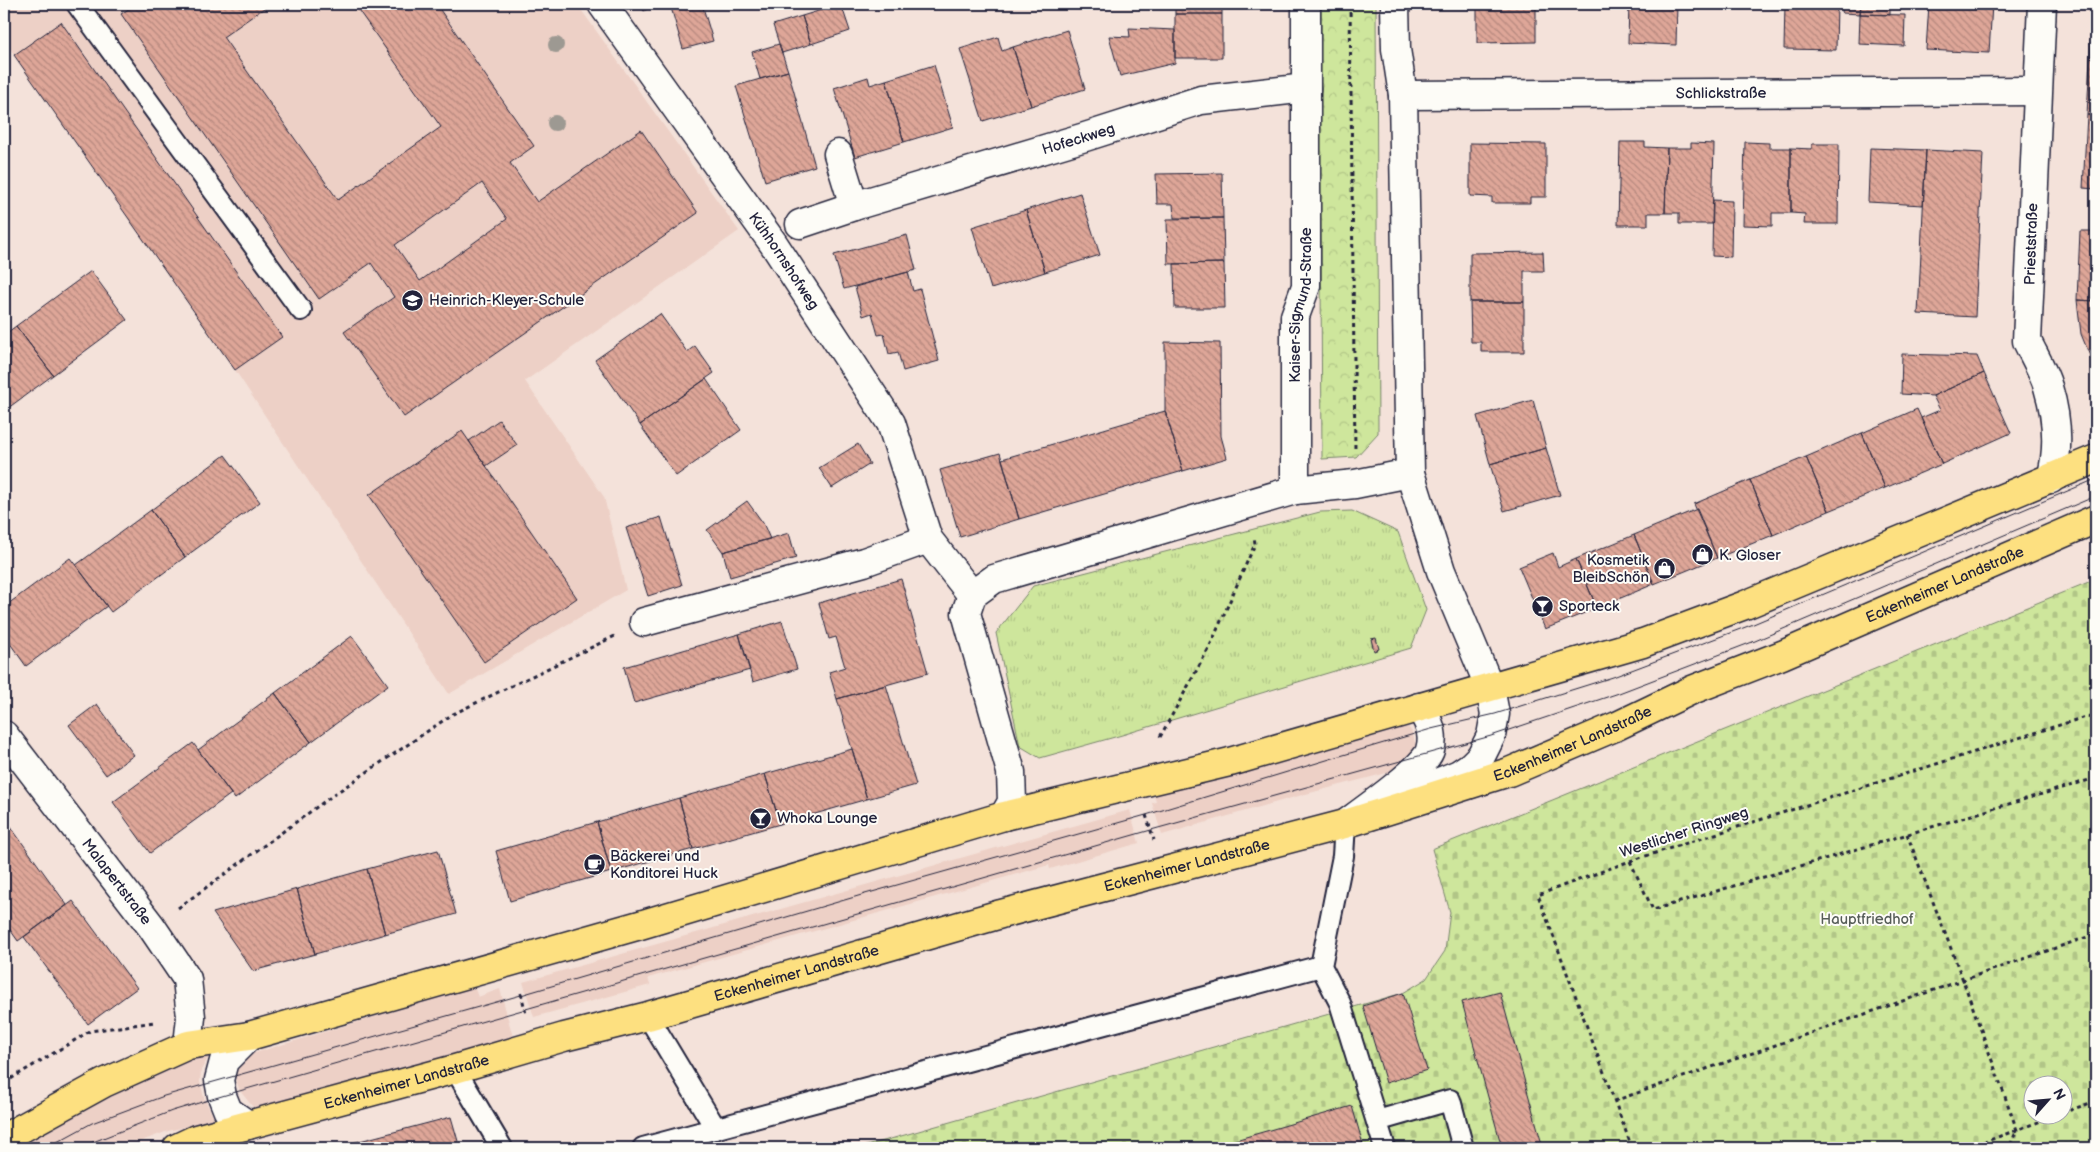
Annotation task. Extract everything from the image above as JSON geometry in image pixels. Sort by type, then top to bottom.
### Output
[{"type":"main road","points":[[4,1138],[104,1083],[188,1045],[249,1036],[640,925],[1004,816],[1230,762],[1643,643],[1736,609],[2096,459]]},
{"type":"main road","name":"Eckenheimer Landstraße","points":[[177,1148],[196,1139],[454,1070],[564,1037],[648,1016],[1001,914],[1345,824],[1509,772],[1617,726],[1692,690],[1782,655],[2096,519]]},
{"type":"street","name":"Kühhornshofweg","points":[[602,4],[772,243],[891,423],[928,540],[972,595]]},
{"type":"street","name":"Kaiser-Sigmund-Straße","points":[[1295,490],[1296,316],[1306,286],[1306,4]]},
{"type":"street","points":[[1367,808],[1423,789],[1471,766],[1482,756],[1491,736],[1495,714],[1490,688],[1441,571],[1410,473],[1403,95],[1396,49],[1395,4]]},
{"type":"street","name":"Prieststraße","points":[[2042,4],[2027,341],[2048,387],[2057,431],[2055,464],[2051,479]]},
{"type":"street","name":"Hofeckweg","points":[[800,224],[1201,100],[1306,88]]},
{"type":"street","name":"Schlickstraße","points":[[1403,95],[2037,91]]},
{"type":"street","points":[[838,154],[854,206]]},
{"type":"street","points":[[1004,816],[1012,802],[1011,772],[966,613],[972,595],[994,579],[1247,503],[1295,490],[1355,484],[1410,473]]},
{"type":"street","points":[[644,622],[864,562],[928,540]]},
{"type":"street","points":[[1345,824],[1414,770],[1430,752],[1431,729],[1429,721],[1419,707]]},
{"type":"street","name":"Malapertstraße","points":[[4,735],[151,926],[187,979],[191,1017],[188,1045]]},
{"type":"street","points":[[248,1126],[228,1111],[222,1096],[220,1080],[224,1061],[249,1036]]},
{"type":"lane","points":[[77,4],[301,310]]},
{"type":"lane","points":[[1345,824],[1343,856],[1321,966],[1340,1003],[1385,1148]]},
{"type":"lane","points":[[643,1148],[1321,966]]},
{"type":"lane","points":[[648,1016],[716,1129]]},
{"type":"lane","points":[[454,1070],[502,1148]]},
{"type":"lane","points":[[1377,1121],[1450,1100],[1463,1148]]},
{"type":"path","points":[[1350,4],[1355,484]]},
{"type":"path","points":[[1160,737],[1210,646],[1255,544],[1247,503]]},
{"type":"path","points":[[151,926],[336,793],[453,714],[644,622]]},
{"type":"path","name":"Westlicher Ringweg","points":[[1632,1148],[1538,895],[1630,861],[2085,717],[2096,718]]},
{"type":"path","points":[[1630,861],[1653,910],[2096,778]]},
{"type":"path","points":[[1123,787],[1127,802],[1140,797],[1154,843]]},
{"type":"path","points":[[1907,834],[1963,980],[2017,1130],[2009,1148]]},
{"type":"path","points":[[1614,1101],[2096,934]]},
{"type":"path","points":[[4,1083],[90,1031],[191,1017]]},
{"type":"path","points":[[2072,1110],[2096,1101]]},
{"type":"path","points":[[1968,1148],[2034,1124]]},
{"type":"shaded area","name":"Heinrich-Kleyer-Schule","points":[[4,4],[577,4],[739,231],[525,381],[604,497],[626,590],[449,694],[235,370],[4,40]]},
{"type":"shaded area","points":[[1408,727],[1412,732],[1416,745],[1416,757],[1402,769],[1162,835],[1152,803],[1156,802],[1153,790],[1379,729]]},
{"type":"shaded area","points":[[1130,810],[1139,843],[1050,869],[1049,865],[648,978],[650,985],[534,1017],[523,982]]},
{"type":"shaded area","points":[[472,981],[478,997],[500,989],[514,1041],[259,1108],[253,1107],[240,1091],[236,1081],[236,1071],[239,1061],[248,1055],[413,1005],[442,991]]},
{"type":"shaded area","points":[[214,1048],[201,1070],[200,1082],[204,1098],[215,1120],[168,1131],[123,1148],[12,1148],[168,1063]]},
{"type":"green space","points":[[1321,4],[1376,4],[1378,433],[1356,457],[1322,459],[1320,88]]},
{"type":"green space","points":[[1352,511],[1398,532],[1426,610],[1411,648],[1040,758],[1020,746],[996,633],[1033,586],[1320,512]]},
{"type":"green space","name":"Hauptfriedhof","points":[[2096,579],[2096,1148],[859,1148],[1403,993],[1426,979],[1445,951],[1450,912],[1432,849]]},
{"type":"building","points":[[136,4],[270,4],[223,37],[338,200],[441,127],[354,4],[436,4],[534,146],[510,163],[537,202],[641,130],[698,213],[404,417],[344,332],[394,297],[371,263],[319,299],[121,14]],"holes":[[[482,183],[507,219],[420,281],[395,245]]]},
{"type":"building","points":[[639,4],[654,4],[644,11]]},
{"type":"building","points":[[670,4],[702,4],[713,41],[683,49]]},
{"type":"building","points":[[841,4],[850,31],[811,44],[802,16]]},
{"type":"building","points":[[1175,4],[1222,4],[1222,14],[1175,14]]},
{"type":"building","points":[[1477,4],[1536,4],[1536,42],[1477,43]]},
{"type":"building","points":[[1629,4],[1677,4],[1676,45],[1628,43]]},
{"type":"building","points":[[1785,4],[1837,4],[1836,50],[1784,49]]},
{"type":"building","points":[[1843,4],[1861,4],[1860,14],[1842,13]]},
{"type":"building","points":[[1861,4],[1890,4],[1890,15],[1860,14]]},
{"type":"building","points":[[1929,4],[1992,4],[1989,53],[1926,50]]},
{"type":"building","points":[[2093,4],[2096,4],[2096,41],[2091,40]]},
{"type":"building","points":[[1175,14],[1222,14],[1222,58],[1175,58]]},
{"type":"building","points":[[1860,14],[1905,15],[1904,46],[1859,44]]},
{"type":"building","points":[[802,16],[811,44],[782,53],[773,25]]},
{"type":"building","points":[[61,22],[282,337],[235,370],[14,55]]},
{"type":"building","points":[[1129,28],[1175,30],[1175,63],[1120,76],[1109,36],[1130,37]]},
{"type":"building","points":[[1067,30],[1085,89],[1031,106],[1013,47]]},
{"type":"building","points":[[998,37],[1002,51],[1013,47],[1031,106],[983,121],[960,49]]},
{"type":"building","points":[[2091,40],[2096,41],[2096,115],[2087,115]]},
{"type":"building","points":[[779,44],[788,71],[760,79],[752,52]]},
{"type":"building","points":[[934,65],[953,127],[904,142],[886,80]]},
{"type":"building","points":[[788,71],[815,166],[765,181],[736,86]]},
{"type":"building","points":[[868,77],[870,85],[886,80],[904,142],[855,157],[834,88]]},
{"type":"building","points":[[2087,115],[2096,115],[2096,189],[2083,188]]},
{"type":"building","points":[[1620,142],[1645,142],[1645,147],[1667,148],[1665,213],[1648,213],[1648,225],[1618,225]]},
{"type":"building","points":[[1745,142],[1769,143],[1769,148],[1791,148],[1791,213],[1772,213],[1772,226],[1743,225]]},
{"type":"building","points":[[1470,143],[1546,144],[1546,197],[1530,197],[1530,203],[1492,203],[1492,197],[1470,196]]},
{"type":"building","points":[[1691,143],[1714,144],[1712,224],[1679,224],[1679,213],[1665,213],[1667,148],[1691,148]]},
{"type":"building","points":[[1812,144],[1839,144],[1838,224],[1804,224],[1805,214],[1791,213],[1791,148],[1812,149]]},
{"type":"building","points":[[1870,148],[1926,150],[1923,205],[1868,202]]},
{"type":"building","points":[[1926,150],[1983,153],[1975,317],[1918,314]]},
{"type":"building","points":[[1222,173],[1223,218],[1174,218],[1173,204],[1157,204],[1156,174]]},
{"type":"building","points":[[1080,193],[1100,255],[1045,272],[1026,210]]},
{"type":"building","points":[[1713,200],[1732,201],[1731,257],[1712,256]]},
{"type":"building","points":[[1026,210],[1045,272],[991,289],[972,227]]},
{"type":"building","points":[[1223,218],[1224,263],[1168,264],[1167,219]]},
{"type":"building","points":[[2080,231],[2096,231],[2096,301],[2077,300]]},
{"type":"building","points":[[907,235],[916,270],[844,289],[834,255]]},
{"type":"building","points":[[1543,252],[1544,271],[1524,271],[1524,302],[1470,302],[1470,253]]},
{"type":"building","points":[[1224,263],[1225,308],[1175,308],[1174,264]]},
{"type":"building","points":[[91,271],[127,320],[53,375],[16,326]]},
{"type":"building","points":[[908,272],[913,291],[920,289],[939,361],[903,371],[898,352],[889,354],[884,334],[878,335],[872,313],[863,316],[855,287]]},
{"type":"building","points":[[2077,300],[2096,301],[2096,371],[2081,334]]},
{"type":"building","points":[[1470,302],[1524,302],[1524,352],[1481,352],[1481,342],[1471,342]]},
{"type":"building","points":[[660,314],[687,352],[695,346],[714,373],[640,425],[595,360]]},
{"type":"building","points":[[16,326],[53,375],[4,411],[4,335]]},
{"type":"building","points":[[1165,342],[1220,343],[1221,436],[1227,458],[1183,471],[1165,411]]},
{"type":"building","points":[[1902,354],[1977,356],[1984,373],[1933,396],[1901,394]]},
{"type":"building","points":[[1984,373],[2011,433],[1942,464],[1921,418],[1940,410],[1933,396]]},
{"type":"building","points":[[706,379],[741,430],[676,476],[640,425]]},
{"type":"building","points":[[1533,400],[1546,448],[1490,464],[1477,416]]},
{"type":"building","points":[[1917,409],[1942,464],[1885,488],[1862,433]]},
{"type":"building","points":[[1165,411],[1183,471],[1019,519],[1002,459]]},
{"type":"building","points":[[499,420],[517,445],[486,466],[469,441]]},
{"type":"building","points":[[462,431],[577,598],[484,662],[369,495]]},
{"type":"building","points":[[1862,433],[1885,488],[1829,511],[1806,457]]},
{"type":"building","points":[[858,444],[870,464],[832,488],[819,468]]},
{"type":"building","points":[[1546,448],[1560,495],[1504,511],[1490,464]]},
{"type":"building","points":[[1000,453],[1019,519],[960,537],[940,470]]},
{"type":"building","points":[[225,455],[260,502],[185,557],[151,510]]},
{"type":"building","points":[[1806,457],[1829,511],[1773,535],[1750,480]]},
{"type":"building","points":[[1750,480],[1773,535],[1717,558],[1694,504]]},
{"type":"building","points":[[747,501],[763,523],[770,539],[723,552],[707,530]]},
{"type":"building","points":[[1697,509],[1717,558],[1654,584],[1634,535]]},
{"type":"building","points":[[151,510],[185,557],[111,612],[76,565]]},
{"type":"building","points":[[661,517],[682,585],[648,596],[626,528]]},
{"type":"building","points":[[789,533],[796,558],[730,577],[723,552]]},
{"type":"building","points":[[1634,535],[1654,584],[1597,608],[1576,559]]},
{"type":"building","points":[[1553,553],[1558,567],[1576,559],[1597,608],[1545,629],[1519,567]]},
{"type":"building","points":[[70,558],[107,606],[26,666],[4,635],[4,607]]},
{"type":"building","points":[[901,579],[928,673],[837,699],[829,672],[845,667],[836,637],[829,639],[819,603]]},
{"type":"building","points":[[782,621],[797,669],[753,682],[739,634]]},
{"type":"building","points":[[739,634],[750,670],[634,703],[624,667]]},
{"type":"building","points":[[352,636],[388,685],[311,742],[275,693]]},
{"type":"building","points":[[1376,638],[1379,649],[1374,651],[1371,639]]},
{"type":"building","points":[[886,685],[916,785],[867,799],[837,699]]},
{"type":"building","points":[[275,693],[311,742],[235,799],[198,750]]},
{"type":"building","points":[[97,704],[134,755],[106,775],[69,725]]},
{"type":"building","points":[[193,743],[231,794],[150,853],[113,802]]},
{"type":"building","points":[[852,749],[867,799],[780,824],[765,774]]},
{"type":"building","points":[[765,774],[780,824],[693,849],[679,798]]},
{"type":"building","points":[[679,798],[693,849],[611,872],[597,822]]},
{"type":"building","points":[[597,822],[611,872],[510,901],[496,851]]},
{"type":"building","points":[[10,826],[67,905],[18,941],[4,921],[4,831]]},
{"type":"building","points":[[438,850],[456,914],[385,934],[367,869]]},
{"type":"building","points":[[367,869],[385,934],[315,954],[297,889]]},
{"type":"building","points":[[297,889],[315,954],[253,971],[213,913]]},
{"type":"building","points":[[73,901],[137,988],[88,1024],[24,937]]},
{"type":"building","points":[[1500,992],[1543,1148],[1502,1148],[1462,1002]]},
{"type":"building","points":[[1403,993],[1427,1070],[1386,1083],[1363,1006]]},
{"type":"building","points":[[1352,1106],[1364,1148],[1208,1148]]},
{"type":"building","points":[[451,1117],[460,1148],[333,1148]]},
{"type":"tram line","points":[[46,1148],[92,1123],[164,1096],[1146,815],[1431,729],[1495,714],[1613,677],[1751,625],[2096,479]]},
{"type":"tram line","points":[[82,1148],[172,1111],[222,1096],[1151,830],[1491,736],[1619,693],[1755,641],[2096,496]]},
{"type":"place","name":"Heinrich-Kleyer-Schule","points":[[413,300]]},
{"type":"place","name":"K. Gloser","points":[[1703,555]]},
{"type":"place","name":"Kosmetik BleibSchön","points":[[1665,569]]},
{"type":"place","name":"Sporteck","points":[[1543,606]]},
{"type":"place","name":"Whoka Lounge","points":[[761,818]]},
{"type":"place","name":"Bäckerei und Konditorei Huck","points":[[594,865]]}]
